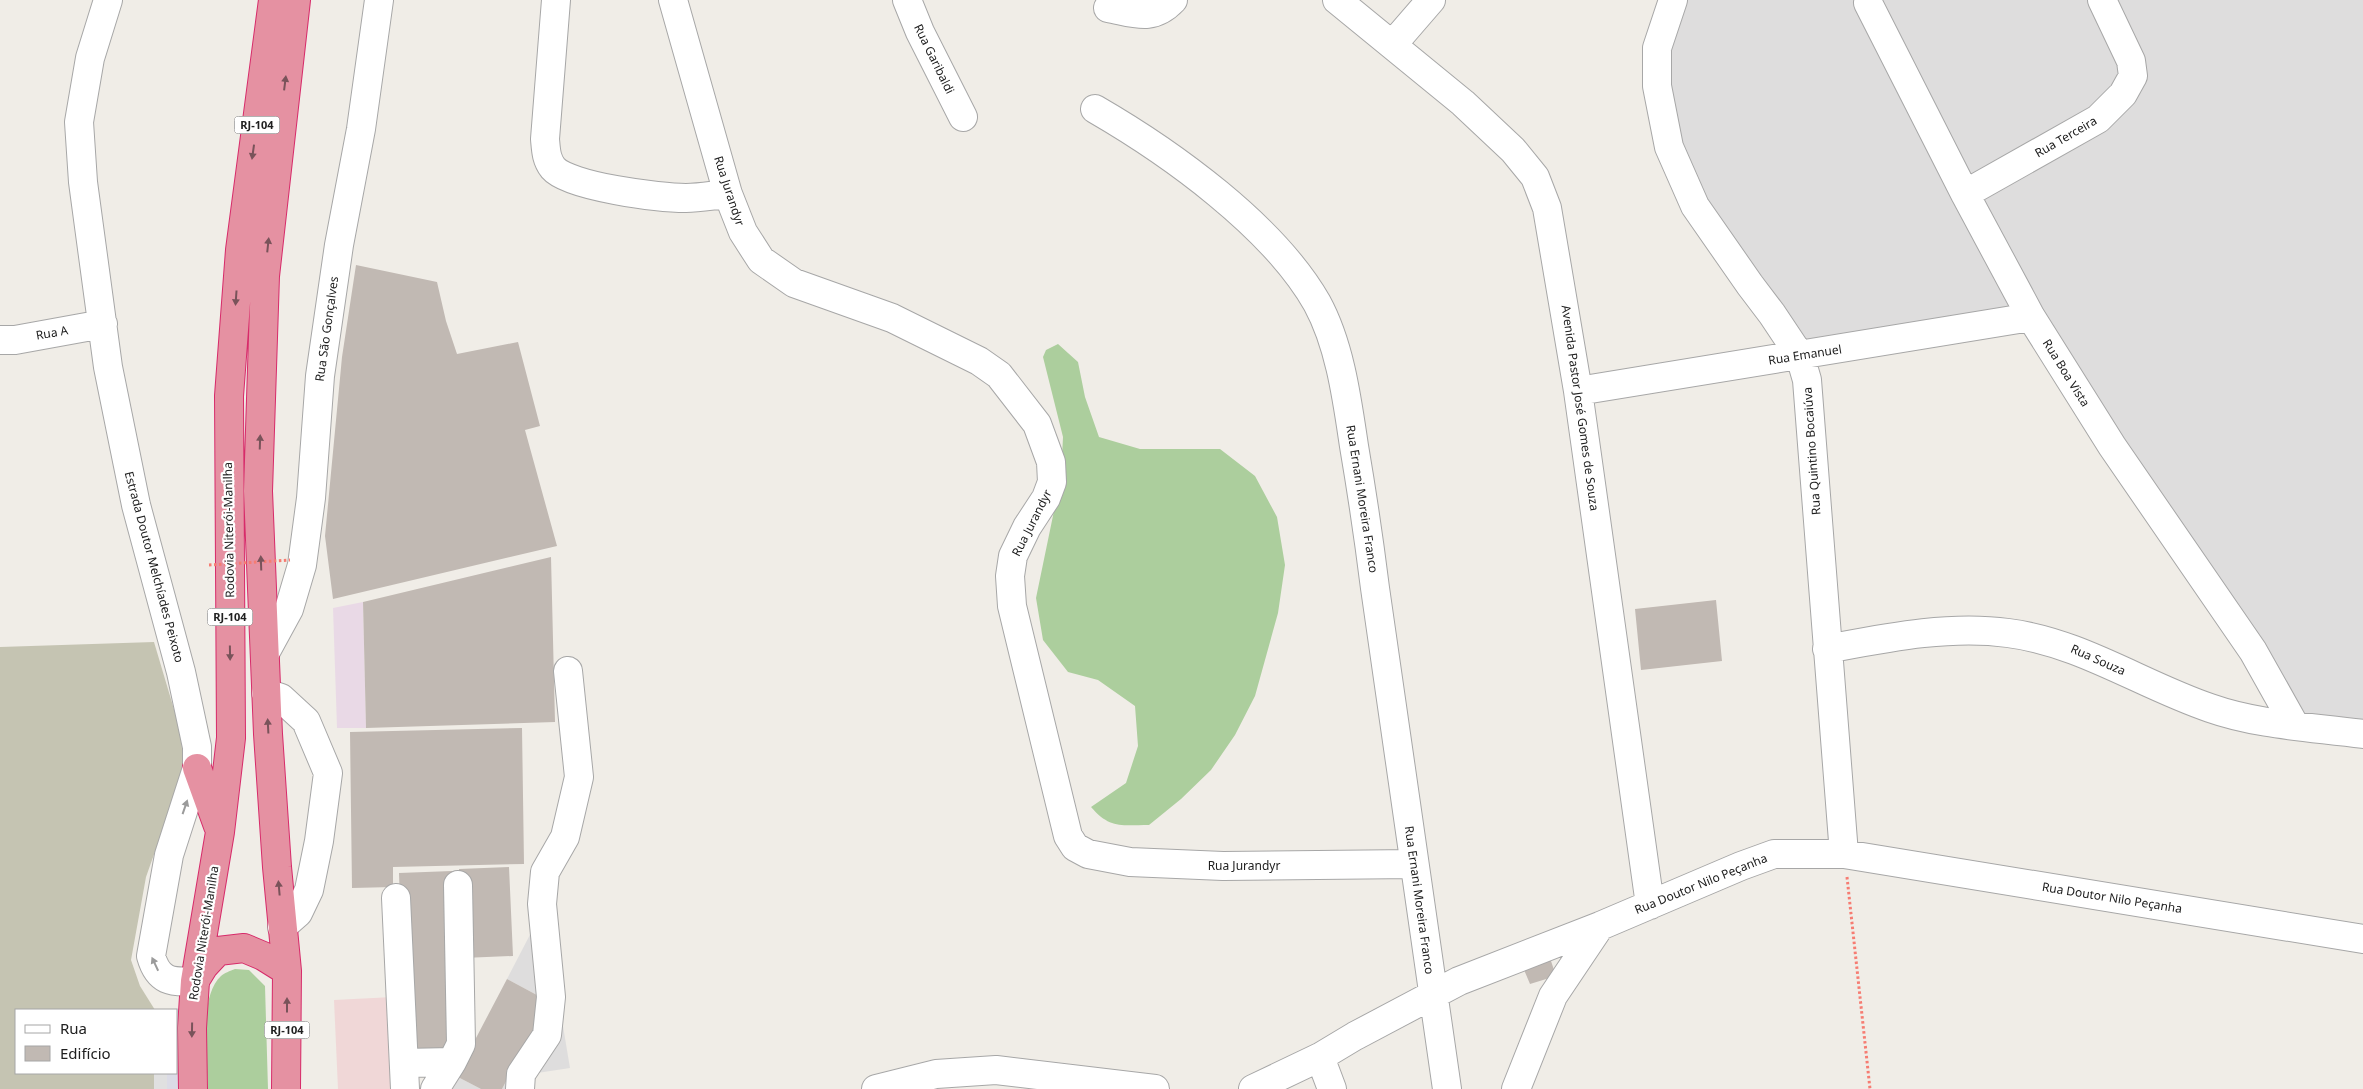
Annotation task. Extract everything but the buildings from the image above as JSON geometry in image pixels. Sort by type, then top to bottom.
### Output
[{"type":"highway","name":"Rodovia Niterói-Manilha","points":[[193,1089],[192,1028],[195,981],[220,832],[231,738],[228,396],[240,250],[273,0]]},
{"type":"highway","name":"RJ-104","points":[[286,1089],[287,971],[282,927],[266,694],[258,491],[265,276],[296,0]]},
{"type":"highway","points":[[197,768],[220,832]]},
{"type":"highway","points":[[195,981],[204,966],[218,951],[244,948],[287,971]]},
{"type":"street","name":"Estrada Doutor Melchíades Peixoto","points":[[108,0],[90,58],[79,122],[83,182],[108,367],[136,505],[181,672],[197,747],[197,768],[169,855],[151,956],[155,969],[164,978],[177,983],[195,981]]},
{"type":"street","name":"Rua São Gonçalves","points":[[265,653],[289,609],[302,565],[311,498],[322,367],[339,245],[361,129],[378,0]]},
{"type":"street","points":[[556,0],[545,139],[547,157],[554,168],[563,176],[587,184],[661,197],[688,198],[728,194]]},
{"type":"street","name":"Rua Jurandyr","points":[[673,0],[728,194],[743,232],[761,260],[794,283],[892,318],[979,361],[999,375],[1037,424],[1051,462],[1052,482],[1046,498],[1013,556],[1010,576],[1012,606],[1068,836],[1075,847],[1088,854],[1130,862],[1223,866],[1413,864]]},
{"type":"street","name":"Rua Garibaldi","points":[[906,0],[963,117]]},
{"type":"street","points":[[1108,8],[1148,16],[1165,9],[1173,0]]},
{"type":"street","name":"Avenida Pastor José Gomes de Souza","points":[[1337,0],[1463,103],[1513,150],[1535,177],[1547,208],[1578,391],[1650,905]]},
{"type":"street","points":[[1393,44],[1432,0]]},
{"type":"street","name":"Rua Quintino Bocaiúva","points":[[1672,0],[1657,48],[1657,86],[1669,147],[1695,206],[1800,356],[1807,380],[1844,854]]},
{"type":"street","name":"Rua Terceira","points":[[1965,194],[2098,119],[2123,94],[2133,76],[2131,61],[2102,0]]},
{"type":"street","name":"Rua Boa Vista","points":[[1868,3],[1965,194],[2031,317],[2112,446],[2253,651],[2294,724]]},
{"type":"street","name":"Rua Ernani Moreira Franco","points":[[1095,109],[1127,128],[1182,166],[1251,224],[1292,264],[1318,305],[1333,343],[1348,406],[1366,521],[1413,864],[1433,994]]},
{"type":"street","name":"Rua Emanuel","points":[[1578,391],[2031,317]]},
{"type":"street","name":"Rua A","points":[[0,340],[15,340],[103,324]]},
{"type":"street","name":"Rua Souza","points":[[1827,649],[1879,639],[1944,631],[2007,632],[2060,643],[2211,709],[2255,719],[2363,734]]},
{"type":"street","points":[[520,1089],[521,1074],[547,1035],[551,997],[542,904],[545,872],[565,837],[579,777],[568,671]]},
{"type":"street","points":[[266,694],[281,698],[306,721],[328,773],[319,841],[308,890],[298,913],[282,927]]},
{"type":"street","name":"Rua Doutor Nilo Peçanha","points":[[1252,1089],[1320,1057],[1459,981],[1600,926],[1774,854],[1844,854],[2363,939]]},
{"type":"street","points":[[435,1089],[461,1044],[458,886]]},
{"type":"street","points":[[396,898],[405,1076],[452,1062]]},
{"type":"street","points":[[1516,1089],[1553,996],[1600,926]]},
{"type":"street","points":[[1433,994],[1447,1089]]},
{"type":"street","points":[[1320,1057],[1332,1089]]},
{"type":"street","points":[[876,1089],[936,1074],[996,1070],[1155,1089]]},
{"type":"path","points":[[209,565],[290,560]]},
{"type":"path","points":[[1844,854],[1870,1089]]},
{"type":"shaded area","points":[[1679,0],[2363,0],[2363,745],[2276,724],[2221,609],[2021,320],[1815,358],[1704,217],[1669,128],[1661,57]]},
{"type":"shaded area","points":[[363,602],[366,728],[337,728],[333,608]]},
{"type":"shaded area","points":[[154,642],[181,733],[183,766],[176,792],[146,877],[131,960],[140,986],[154,1009],[15,1009],[15,1074],[154,1074],[154,1089],[0,1089],[0,647]]},
{"type":"shaded area","points":[[547,902],[561,1014],[570,1068],[524,1075],[525,1089],[502,1089],[548,1001],[507,979]]},
{"type":"shaded area","points":[[393,997],[397,1089],[338,1089],[334,1000]]},
{"type":"shaded area","points":[[183,1008],[180,1089],[167,1089],[167,1074],[178,1074],[178,1009],[175,1009]]},
{"type":"shaded area","points":[[154,1074],[167,1074],[167,1089],[154,1089]]},
{"type":"shaded area","points":[[456,1076],[481,1089],[446,1089]]},
{"type":"green space","points":[[1058,344],[1078,362],[1085,397],[1099,437],[1140,449],[1220,449],[1255,476],[1277,517],[1285,565],[1278,613],[1255,696],[1235,735],[1211,770],[1181,799],[1149,825],[1123,825],[1110,822],[1091,807],[1126,783],[1138,746],[1135,706],[1098,680],[1068,672],[1043,640],[1036,598],[1061,477],[1063,437],[1043,357],[1046,350]]},
{"type":"green space","points":[[235,969],[249,970],[265,986],[268,1089],[208,1089],[206,1030],[209,998],[221,976]]}]
